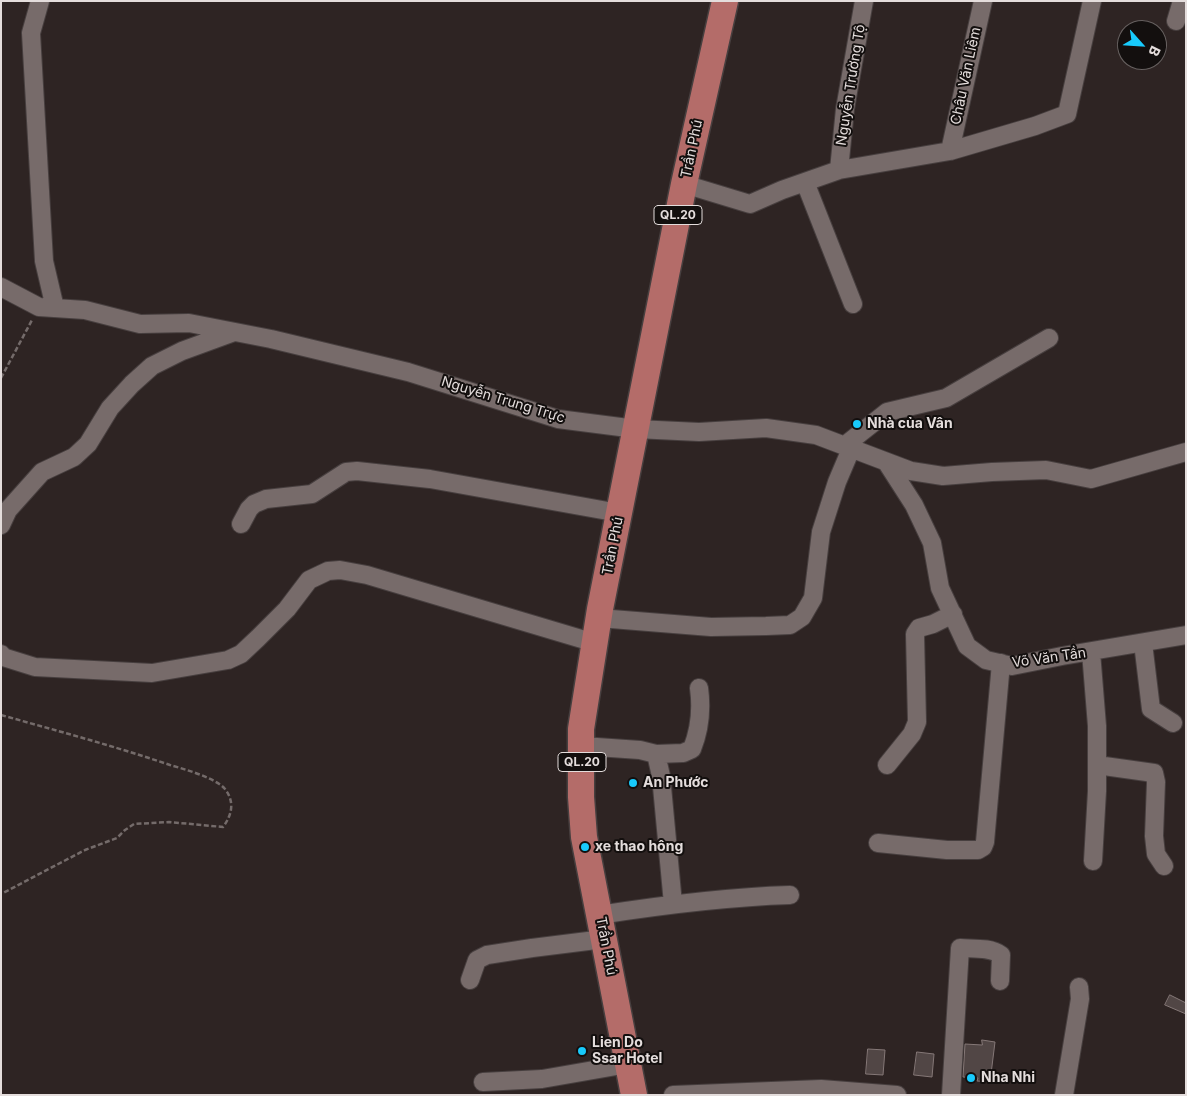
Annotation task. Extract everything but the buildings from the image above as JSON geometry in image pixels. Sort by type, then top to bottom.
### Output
[{"type":"highway","name":"Trần Phú","points":[[634,1095],[584,837],[581,797],[581,729],[619,513],[684,184],[725,1]]},
{"type":"street","points":[[40,1],[31,33],[47,308]]},
{"type":"street","name":"Nguyễn Trường Tộ","points":[[839,170],[845,109],[864,1]]},
{"type":"street","name":"Châu Văn Liêm","points":[[950,151],[982,1]]},
{"type":"street","points":[[684,184],[750,204],[839,170],[950,151],[1035,126],[1066,114],[1092,1]]},
{"type":"street","points":[[1176,22],[1182,1]]},
{"type":"street","points":[[805,182],[853,304]]},
{"type":"street","name":"Nguyễn Trung Trực","points":[[1,287],[47,308],[85,310],[140,324],[189,323],[408,372],[558,419],[636,429],[698,432],[766,428],[816,435],[911,471],[943,476],[1046,470],[1091,479],[1186,452]]},
{"type":"street","points":[[1,525],[8,510],[42,472],[74,457],[88,444],[110,408],[152,366],[182,351],[235,332]]},
{"type":"street","points":[[1,654],[3,657],[34,667],[152,673],[228,660],[241,654],[258,638],[287,609],[310,580],[328,571],[340,570],[597,630],[790,625],[802,617],[813,598],[821,532],[847,448],[887,412],[946,398],[1049,338]]},
{"type":"street","name":"Võ Văn Tần","points":[[887,463],[914,505],[932,543],[940,588],[967,646],[986,660],[1012,666],[1186,635]]},
{"type":"street","points":[[241,524],[254,504],[266,499],[312,494],[346,472],[357,471],[430,479],[619,513]]},
{"type":"street","points":[[887,764],[912,734],[917,722],[915,634],[919,628],[933,624],[953,614]]},
{"type":"street","points":[[1143,643],[1151,708],[1173,723]]},
{"type":"street","points":[[1091,652],[1098,726],[1098,791],[1093,861]]},
{"type":"street","points":[[878,843],[947,850],[978,850],[983,847],[985,842],[1001,663]]},
{"type":"street","points":[[582,746],[640,750],[656,754],[683,753],[692,749],[700,726],[701,702],[699,688]]},
{"type":"street","points":[[656,754],[661,776],[674,904]]},
{"type":"street","points":[[1097,765],[1154,773],[1156,782],[1154,836],[1156,854],[1164,866]]},
{"type":"street","points":[[470,980],[478,960],[487,955],[532,948],[674,904],[744,896],[790,895]]},
{"type":"street","points":[[951,1095],[960,948],[982,949],[1001,955],[1000,980]]},
{"type":"street","points":[[1064,1095],[1080,999],[1079,987]]},
{"type":"street","points":[[483,1082],[542,1079],[628,1064]]},
{"type":"street","points":[[673,1095],[821,1089],[896,1095]]},
{"type":"path","points":[[1,378],[47,308]]},
{"type":"path","points":[[1,715],[78,736],[204,776],[224,788],[231,799],[230,817],[223,827],[169,822],[134,824],[117,838],[85,850],[3,893]]},
{"type":"place","name":"Nhà của Vân","points":[[857,424]]},
{"type":"place","name":"An Phước","points":[[633,783]]},
{"type":"place","name":"xe thao hông","points":[[585,847]]},
{"type":"place","name":"Lien Do Ssar Hotel","points":[[582,1051]]},
{"type":"place","name":"Nha Nhi","points":[[971,1078]]}]
